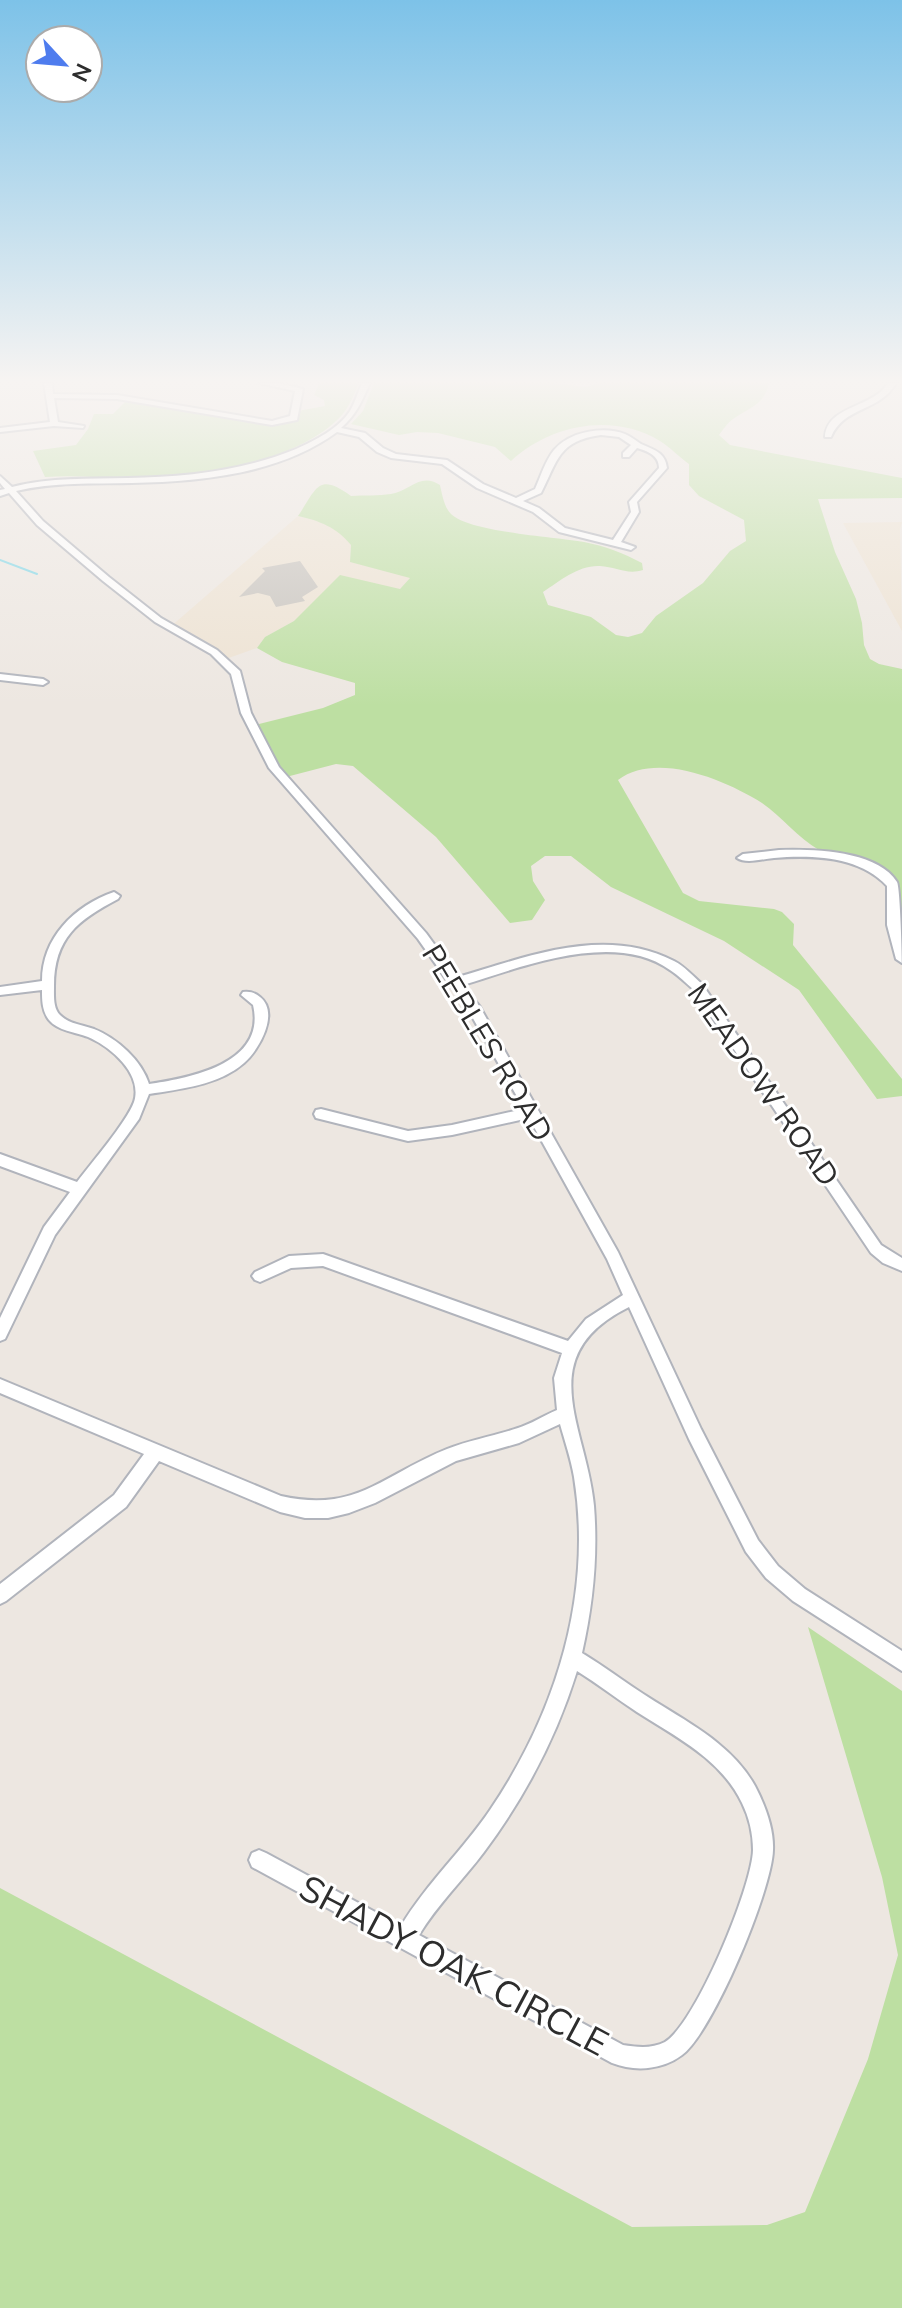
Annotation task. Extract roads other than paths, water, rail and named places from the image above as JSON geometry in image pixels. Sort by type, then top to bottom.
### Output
[{"type":"street","name":"PEEBLES ROAD","points":[[5,491],[146,611],[214,652],[231,667],[240,681],[251,726],[274,768],[422,936],[457,982],[590,1213],[743,1530],[762,1560],[799,1595],[902,1662]]},
{"type":"street","points":[[492,491],[536,510],[567,532],[631,547]]},
{"type":"street","points":[[517,501],[538,491]]},
{"type":"street","points":[[616,542],[635,512],[633,502],[643,491]]},
{"type":"street","points":[[0,677],[43,682]]},
{"type":"street","points":[[743,858],[781,853],[820,855],[847,859],[881,872],[893,885],[893,925],[902,959]]},
{"type":"street","points":[[0,1334],[41,1244],[134,1115],[145,1090],[142,1076],[136,1068],[105,1040],[55,1018],[50,1009],[47,985],[51,951],[61,933],[83,912],[114,896]]},
{"type":"street","name":"MEADOW ROAD","points":[[457,982],[568,952],[603,947],[635,950],[677,967],[698,987],[876,1249],[902,1265]]},
{"type":"street","points":[[0,991],[47,985]]},
{"type":"street","points":[[145,1090],[204,1079],[226,1069],[243,1055],[258,1032],[262,1015],[258,1002],[247,995]]},
{"type":"street","points":[[321,1114],[408,1136],[530,1113]]},
{"type":"street","points":[[0,1160],[79,1189]]},
{"type":"street","points":[[260,1276],[289,1262],[323,1260],[571,1349]]},
{"type":"street","points":[[406,1937],[417,1916],[475,1847],[515,1789],[546,1725],[571,1657],[585,1585],[586,1525],[579,1461],[562,1380],[571,1349],[596,1319],[632,1298]]},
{"type":"street","points":[[0,1386],[280,1504],[309,1511],[363,1502],[451,1455],[530,1431],[567,1413]]},
{"type":"street","points":[[0,1595],[120,1501],[156,1451]]},
{"type":"street","name":"SHADY OAK CIRCLE","points":[[259,1860],[620,2055],[644,2058],[669,2051],[688,2035],[695,2023],[759,1881],[763,1851],[757,1817],[745,1788],[715,1753],[571,1657]]},
{"type":"waterway","points":[[0,560],[37,574]]}]
